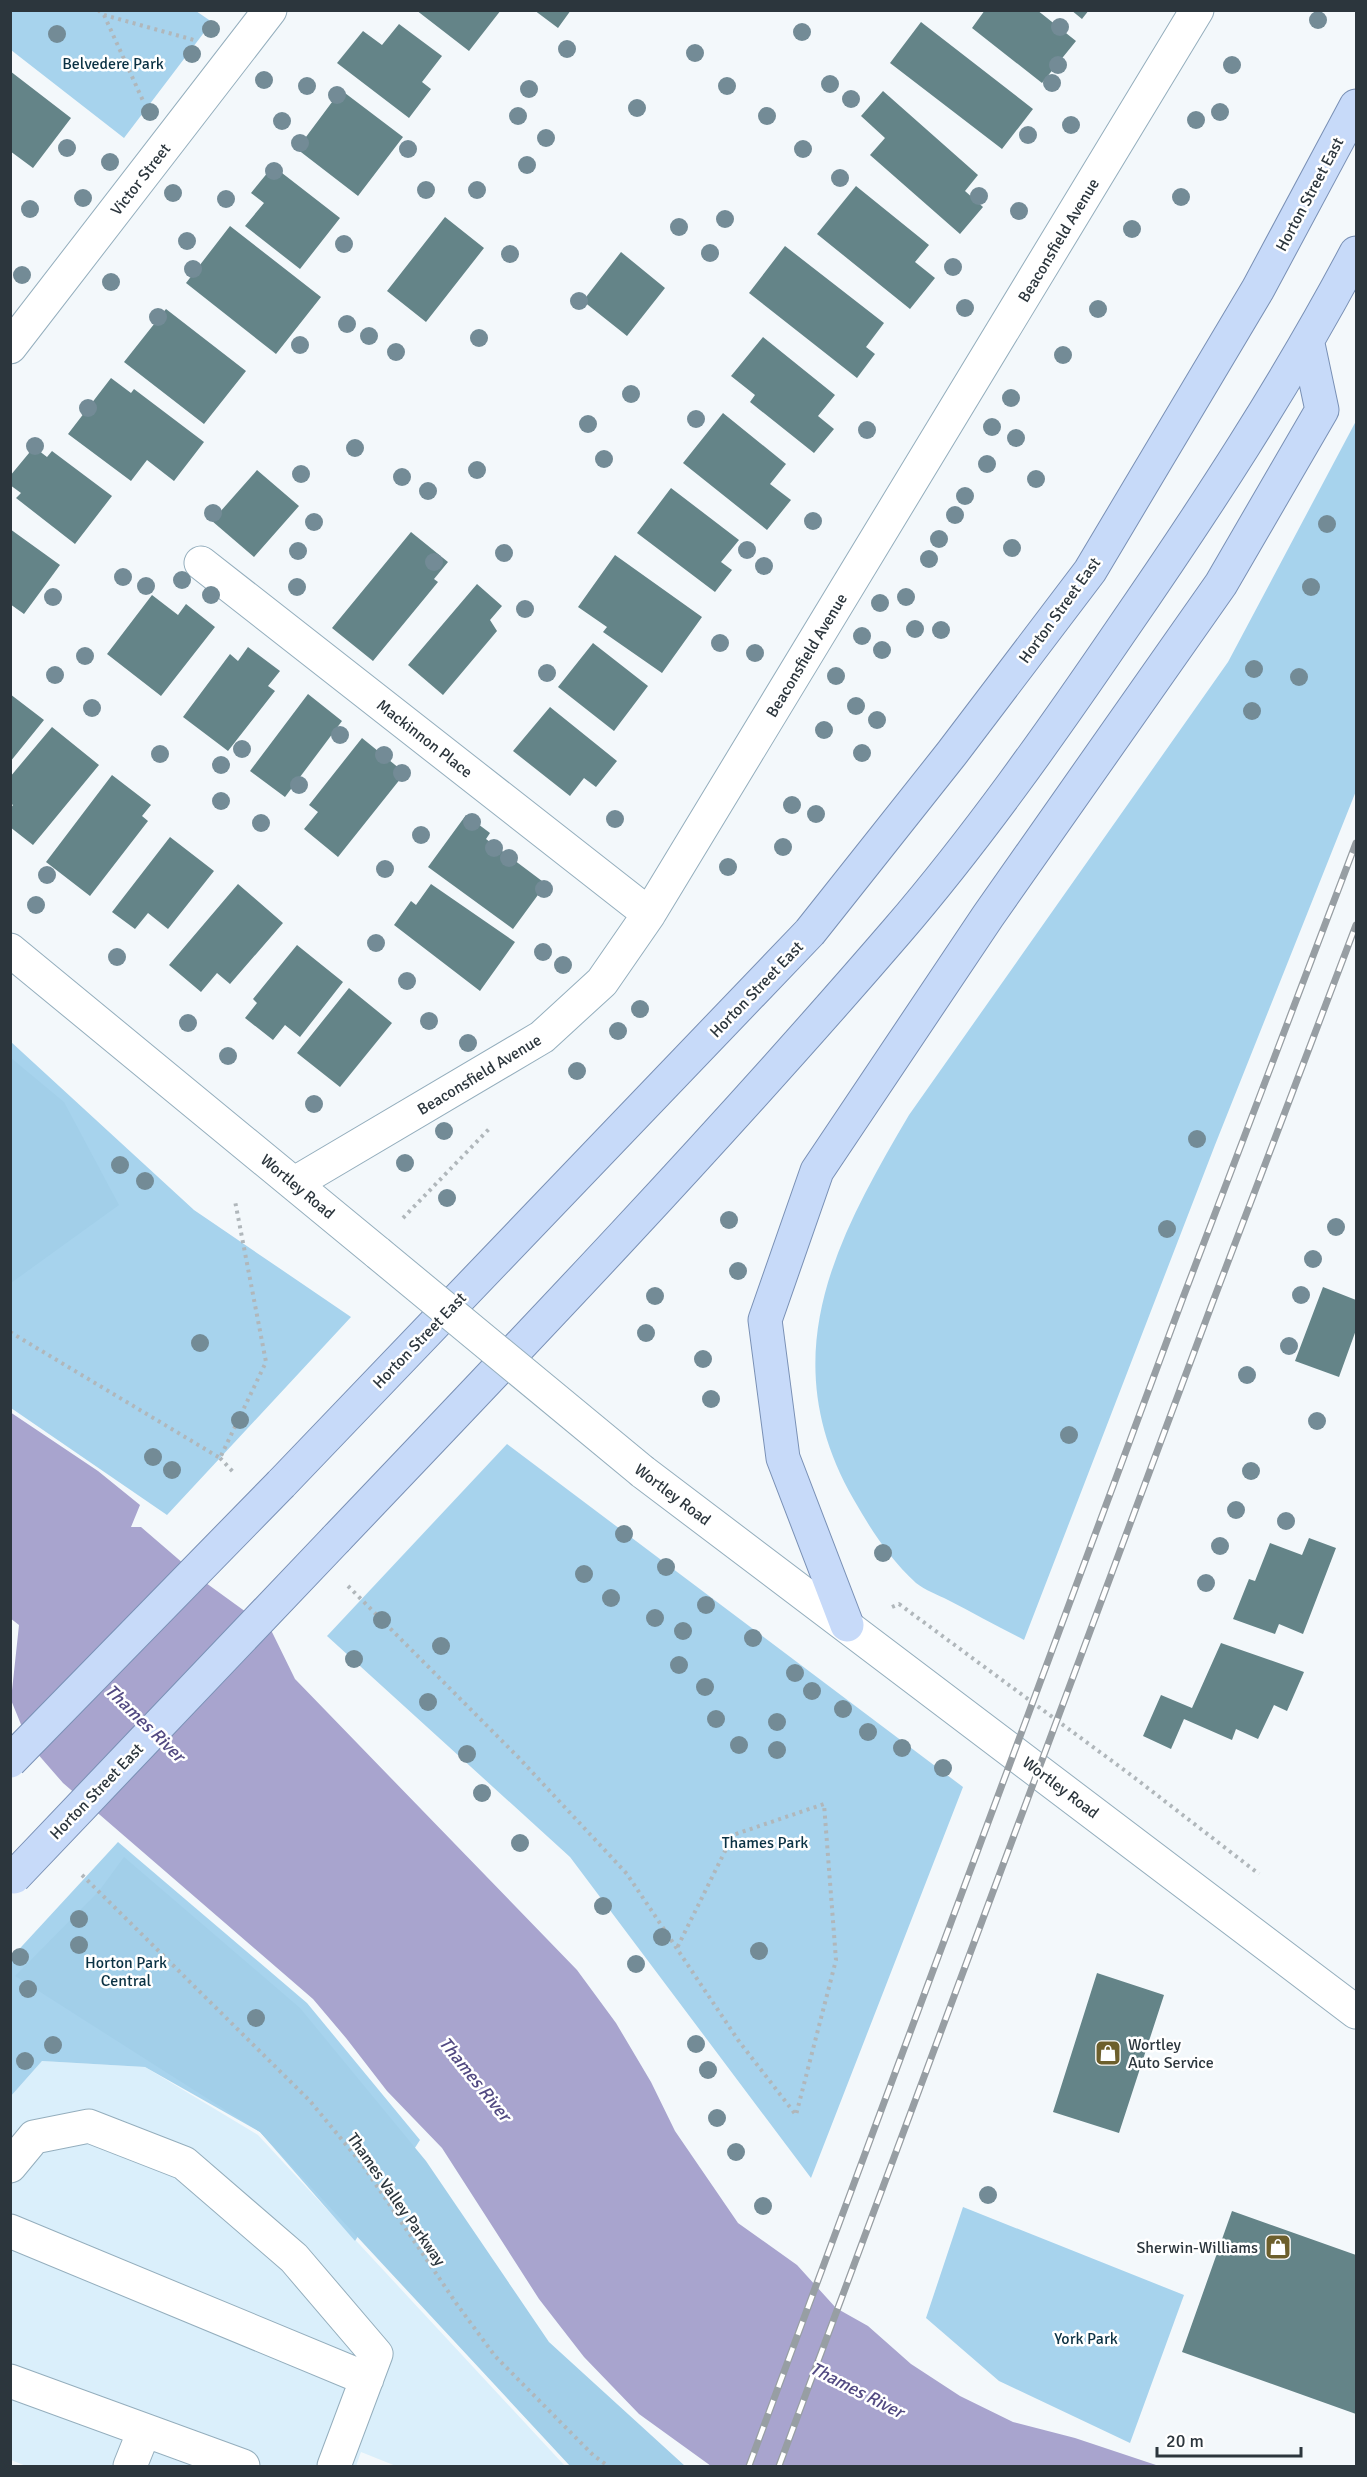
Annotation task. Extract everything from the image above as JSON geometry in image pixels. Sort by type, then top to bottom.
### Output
[{"type":"main road","name":"Horton Street East","points":[[10,1761],[281,1484],[810,932],[952,753],[1090,571],[1258,290],[1356,106]]},
{"type":"main road","name":"Horton Street East","points":[[12,1879],[621,1240],[900,928],[1045,742],[1210,501],[1308,344],[1356,253]]},
{"type":"main road","points":[[847,1625],[783,1458],[765,1320],[817,1171],[988,916],[1221,584],[1322,410],[1308,344]]},
{"type":"street","name":"Victor Street","points":[[10,347],[270,10]]},
{"type":"street","name":"Beaconsfield Avenue","points":[[295,1183],[542,1037],[602,982],[649,914],[1197,10]]},
{"type":"street","name":"Mackinnon Place","points":[[201,563],[649,914]]},
{"type":"street","name":"Wortley Road","points":[[10,950],[643,1472],[1356,2012]]},
{"type":"street","points":[[10,2166],[33,2137],[89,2127],[184,2163],[294,2258],[376,2354],[334,2466]]},
{"type":"street","points":[[10,2231],[367,2379]]},
{"type":"street","points":[[10,2381],[243,2466]]},
{"type":"street","points":[[130,2466],[144,2431]]},
{"type":"path","points":[[98,10],[104,15],[238,52]]},
{"type":"path","points":[[104,15],[164,148]]},
{"type":"path","points":[[378,1253],[400,1220],[489,1129]]},
{"type":"path","points":[[219,1458],[266,1362],[235,1201]]},
{"type":"path","points":[[10,1332],[219,1458],[237,1475]]},
{"type":"path","points":[[347,1585],[519,1758],[627,1874],[738,2040],[796,2115],[836,1960],[824,1803],[733,1835],[677,1948]]},
{"type":"path","points":[[847,1625],[899,1604],[1131,1775],[1259,1874]]},
{"type":"path","name":"Thames Valley Parkway","points":[[82,1875],[310,2102],[362,2164],[456,2303],[495,2356],[593,2455],[608,2466]]},
{"type":"shaded area","points":[[42,2061],[145,2067],[258,2135],[565,2466],[396,2466],[361,2452],[356,2466],[26,2466],[11,2460],[11,2096]]},
{"type":"green space","name":"Belvedere Park","points":[[10,11],[196,11],[212,22],[124,138],[11,50]]},
{"type":"green space","points":[[1356,421],[1356,791],[1215,1145],[1024,1640],[916,1583],[889,1554],[860,1511],[830,1448],[818,1397],[816,1349],[823,1301],[837,1254],[858,1208],[909,1115],[1228,662]]},
{"type":"green space","points":[[10,1041],[194,1210],[351,1317],[167,1515],[11,1408]]},
{"type":"green space","points":[[11,1058],[64,1102],[119,1205],[11,1283]]},
{"type":"green space","name":"Thames Park","points":[[507,1444],[963,1787],[811,2178],[570,1857],[327,1636]]},
{"type":"green space","name":"Horton Park Central","points":[[118,1842],[307,2003],[420,2140],[355,2241],[260,2132],[145,2067],[42,2061],[11,2096],[11,1958]]},
{"type":"green space","name":"Horton Park Central","points":[[124,1857],[300,2008],[426,2161],[549,2342],[685,2466],[570,2466],[260,2132],[15,1976],[99,1891]]},
{"type":"green space","name":"York Park","points":[[963,2207],[1184,2295],[1130,2443],[999,2381],[926,2318]]},
{"type":"water","name":"Thames River","points":[[10,1412],[98,1471],[140,1505],[131,1527],[141,1527],[206,1583],[271,1630],[295,1679],[577,1970],[616,2023],[651,2082],[675,2131],[738,2223],[797,2265],[836,2308],[868,2326],[911,2364],[960,2396],[1013,2422],[1075,2438],[1159,2466],[711,2466],[639,2414],[584,2357],[539,2299],[442,2148],[387,2091],[313,1999],[63,1783],[29,1744],[11,1700],[19,1625],[10,1618]]},
{"type":"building","points":[[416,10],[501,10],[469,51]]},
{"type":"building","points":[[534,10],[571,10],[558,28]]},
{"type":"building","points":[[985,10],[1037,10],[1076,41],[1042,83],[972,28]]},
{"type":"building","points":[[1071,10],[1089,10],[1082,19]]},
{"type":"building","points":[[921,22],[1033,109],[1002,149],[890,63]]},
{"type":"building","points":[[399,24],[442,56],[422,82],[431,89],[409,118],[337,63],[363,31],[382,45]]},
{"type":"building","points":[[10,71],[71,118],[33,168],[10,151]]},
{"type":"building","points":[[341,90],[403,137],[358,196],[297,149]]},
{"type":"building","points":[[883,91],[978,175],[965,191],[983,207],[960,234],[870,155],[885,138],[861,116]]},
{"type":"building","points":[[273,166],[340,218],[300,269],[245,226],[264,203],[251,193]]},
{"type":"building","points":[[856,186],[929,245],[915,262],[935,278],[910,309],[817,234]]},
{"type":"building","points":[[445,217],[484,248],[426,322],[387,291]]},
{"type":"building","points":[[230,226],[321,297],[276,354],[186,283]]},
{"type":"building","points":[[785,246],[884,323],[866,347],[875,354],[857,378],[749,293]]},
{"type":"building","points":[[621,252],[665,288],[627,336],[583,301]]},
{"type":"building","points":[[166,309],[246,371],[204,424],[124,362]]},
{"type":"building","points":[[763,337],[835,395],[818,416],[834,429],[814,453],[750,402],[755,395],[731,376]]},
{"type":"building","points":[[111,378],[131,393],[134,389],[204,442],[174,481],[147,460],[131,481],[68,434]]},
{"type":"building","points":[[723,413],[786,464],[770,484],[791,500],[767,530],[683,463]]},
{"type":"building","points":[[34,447],[47,457],[52,451],[112,496],[75,544],[16,498],[21,493],[10,485],[10,476]]},
{"type":"building","points":[[257,470],[299,506],[254,557],[212,521]]},
{"type":"building","points":[[671,488],[739,540],[721,562],[732,570],[715,592],[637,533]]},
{"type":"building","points":[[10,529],[60,565],[24,614],[10,604]]},
{"type":"building","points":[[411,532],[448,562],[434,579],[438,582],[373,661],[332,628]]},
{"type":"building","points":[[615,555],[702,617],[662,673],[603,632],[607,627],[578,607]]},
{"type":"building","points":[[477,584],[502,606],[490,620],[497,631],[443,695],[408,665]]},
{"type":"building","points":[[152,595],[178,615],[186,604],[215,627],[161,696],[107,654]]},
{"type":"building","points":[[593,643],[648,686],[614,731],[558,687]]},
{"type":"building","points":[[248,647],[280,671],[268,686],[275,691],[228,751],[183,717],[230,654],[238,661]]},
{"type":"building","points":[[10,694],[44,720],[10,762]]},
{"type":"building","points":[[308,694],[342,721],[285,797],[250,771]]},
{"type":"building","points":[[550,707],[617,761],[596,787],[584,778],[570,796],[513,751]]},
{"type":"building","points":[[52,727],[99,765],[33,845],[10,827],[10,809],[13,805],[10,803],[10,777]]},
{"type":"building","points":[[362,738],[405,773],[338,857],[304,829],[318,812],[309,805]]},
{"type":"building","points":[[112,775],[151,805],[142,816],[148,821],[90,896],[46,862]]},
{"type":"building","points":[[466,815],[490,833],[486,839],[546,884],[513,929],[428,867]]},
{"type":"building","points":[[170,837],[214,871],[168,929],[148,913],[135,929],[112,912]]},
{"type":"building","points":[[238,884],[283,923],[230,984],[217,973],[201,992],[169,965]]},
{"type":"building","points":[[431,884],[515,942],[480,991],[394,925],[411,901],[416,905]]},
{"type":"building","points":[[297,945],[343,982],[300,1037],[285,1025],[273,1040],[245,1018],[257,1003],[253,999]]},
{"type":"building","points":[[349,988],[392,1023],[340,1087],[297,1053]]},
{"type":"building","points":[[1323,1287],[1356,1300],[1356,1330],[1339,1377],[1295,1361]]},
{"type":"building","points":[[1309,1538],[1336,1548],[1303,1634],[1279,1624],[1275,1634],[1233,1619],[1249,1579],[1255,1581],[1270,1543],[1302,1555]]},
{"type":"building","points":[[1221,1643],[1304,1672],[1287,1711],[1274,1705],[1258,1739],[1236,1729],[1232,1740],[1184,1719],[1171,1749],[1143,1736],[1161,1695],[1192,1708]]},
{"type":"building","name":"Wortley Auto Service","points":[[1097,1973],[1164,1995],[1119,2133],[1053,2112]]},
{"type":"building","points":[[1232,2211],[1356,2255],[1356,2414],[1182,2352]]},
{"type":"railway","points":[[749,2466],[1184,1295],[1356,843]]},
{"type":"railway","points":[[779,2466],[1212,1304],[1356,925]]},
{"type":"place","name":"Wortley Auto Service","points":[[1108,2053]]},
{"type":"place","name":"Sherwin-Williams","points":[[1278,2247]]}]
